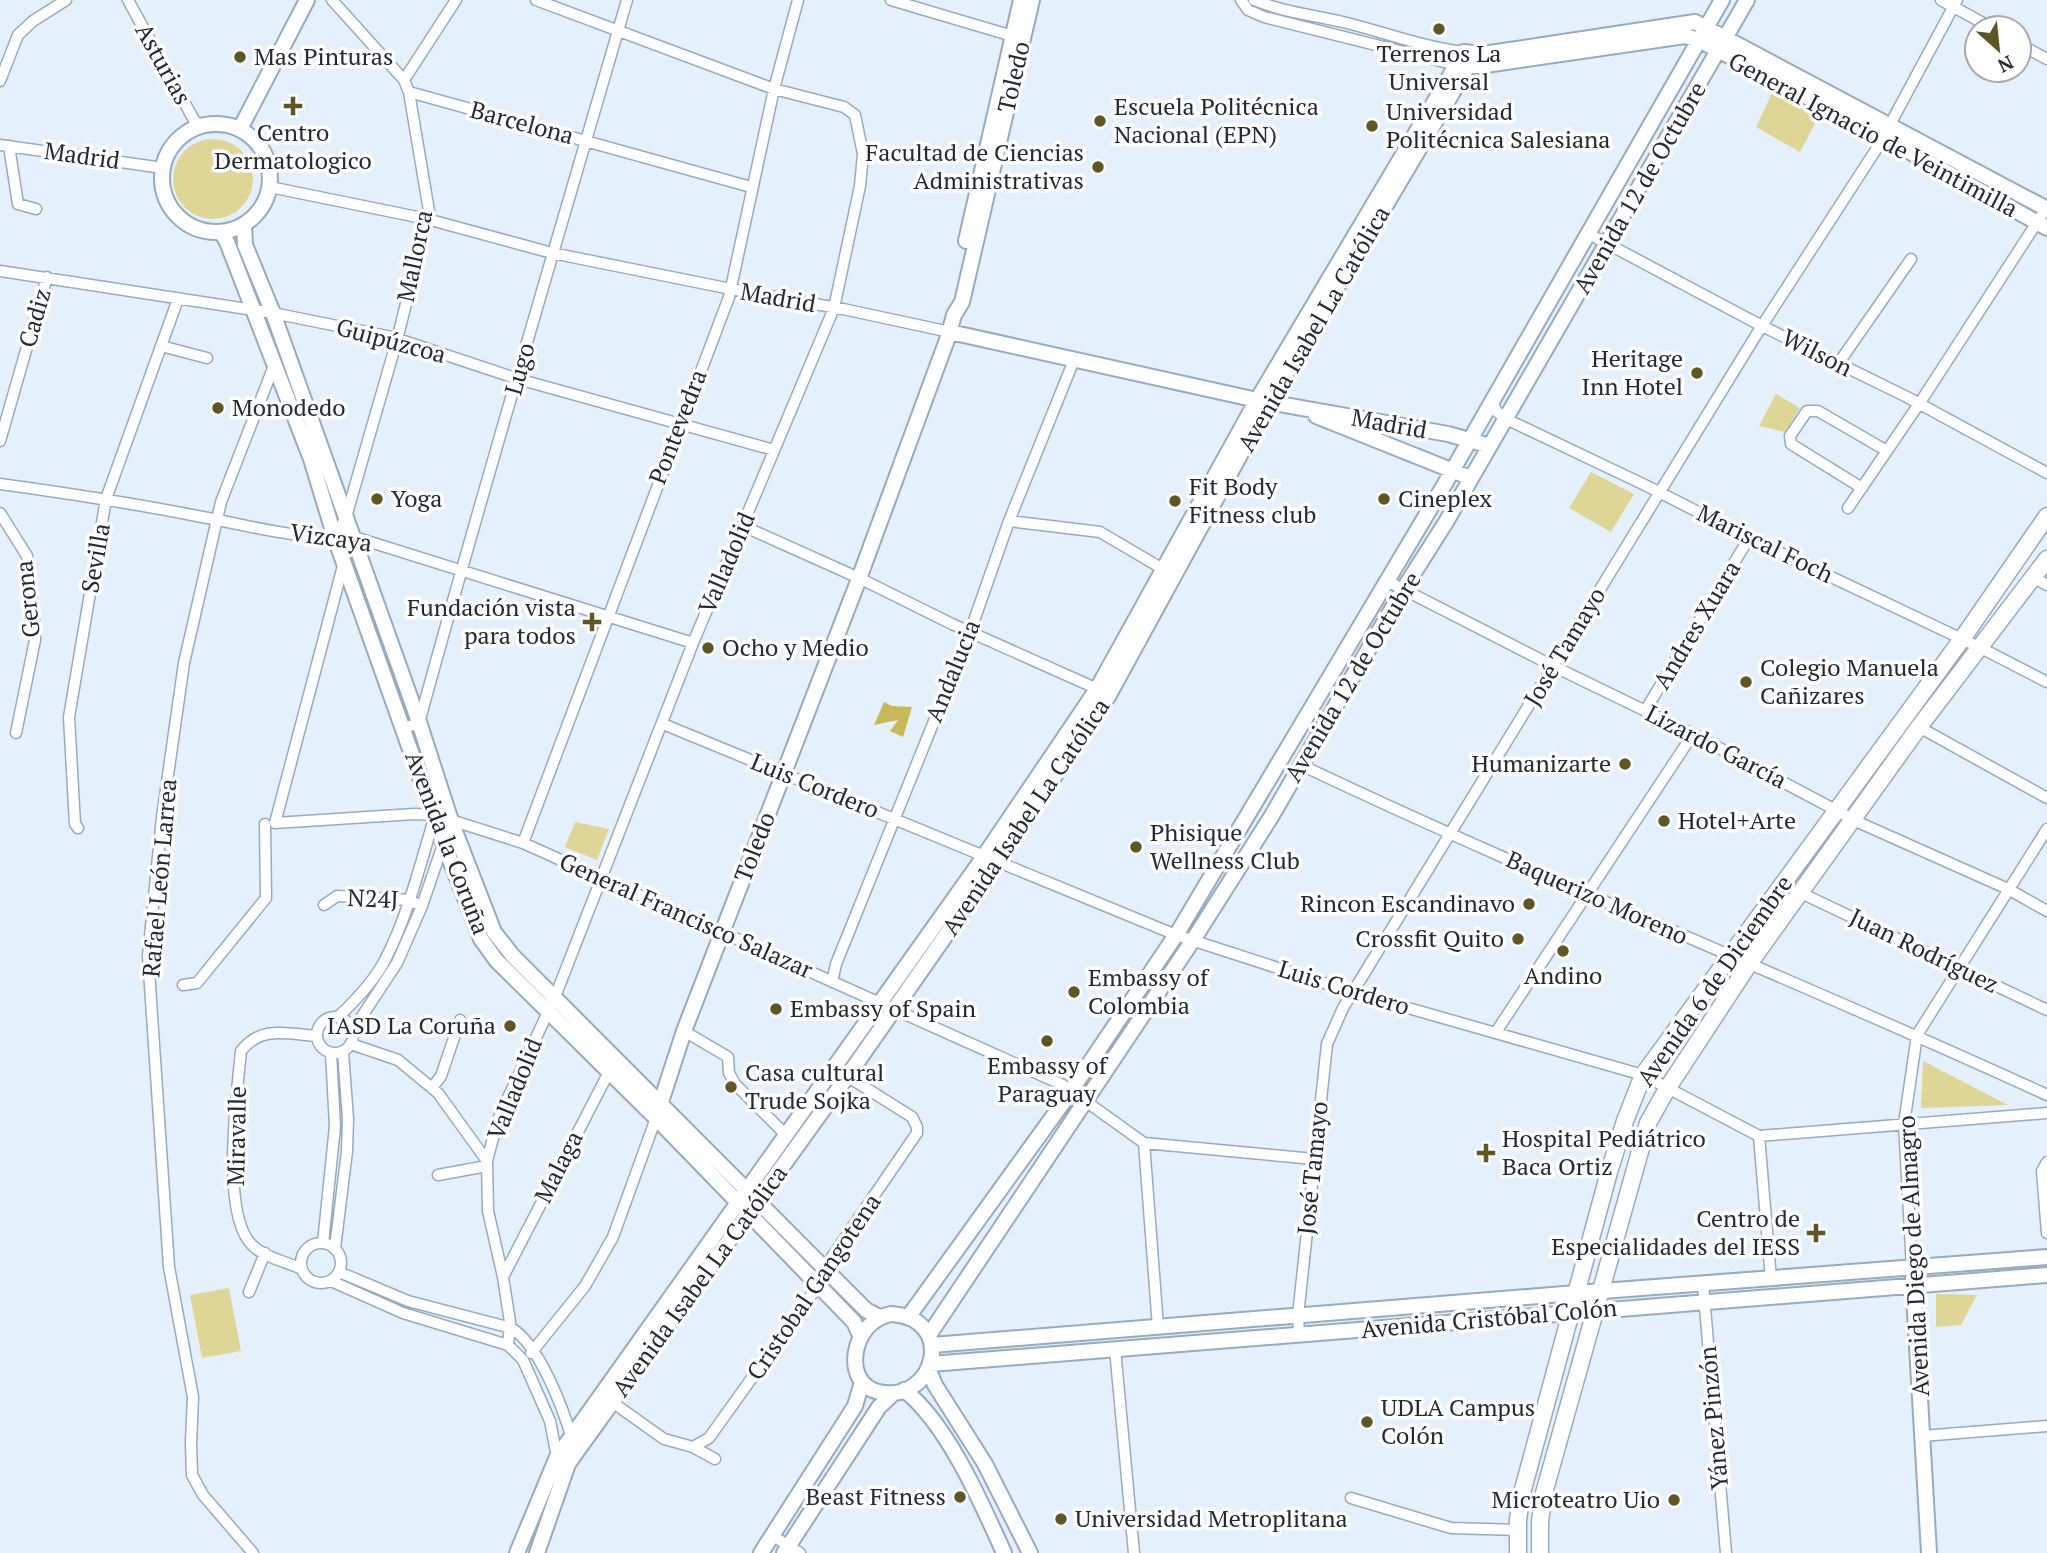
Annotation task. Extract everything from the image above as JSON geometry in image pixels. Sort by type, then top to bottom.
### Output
[{"type":"main road","name":"Avenida 6 de Diciembre","points":[[1518,1553],[1522,1493],[1614,1157],[1643,1075],[1962,639],[2047,516]]},
{"type":"main road","name":"Avenida 6 de Diciembre","points":[[1540,1553],[1540,1521],[1544,1493],[1648,1123],[1667,1089],[1749,964],[1919,727],[1980,648],[2040,582],[2047,559]]},
{"type":"street","points":[[0,81],[18,35],[33,21],[66,0]]},
{"type":"street","name":"Asturias","points":[[128,0],[194,120],[201,126]]},
{"type":"street","points":[[240,129],[307,0]]},
{"type":"street","points":[[332,0],[404,80],[409,92]]},
{"type":"street","points":[[404,80],[456,0]]},
{"type":"street","name":"Valladolid","points":[[508,1345],[511,1328],[488,1211],[487,1164],[502,1108],[555,997],[693,643],[834,308],[860,186],[863,154],[855,116],[844,107],[774,89],[536,0]]},
{"type":"street","name":"Lugo","points":[[419,723],[460,570],[627,0]]},
{"type":"street","name":"Pontevedra","points":[[523,843],[731,289],[774,89],[799,0]]},
{"type":"street","points":[[891,0],[1017,38]]},
{"type":"street","name":"Toledo","points":[[523,1360],[535,1350],[585,1286],[613,1237],[684,1031],[859,578],[950,332],[954,315],[953,302],[1017,38],[1021,0]]},
{"type":"street","name":"Toledo","points":[[1017,38],[1032,0]]},
{"type":"street","points":[[1254,0],[1281,10],[1343,23],[1466,59]]},
{"type":"street","name":"Avenida 12 de Octubre","points":[[908,1316],[1072,1090],[1176,935],[1452,470],[1722,0]]},
{"type":"street","name":"Avenida 12 de Octubre","points":[[930,1340],[1193,941],[1301,765],[1506,419],[1747,0]]},
{"type":"street","points":[[1941,0],[1955,3],[1971,14]]},
{"type":"street","points":[[1242,1],[1248,10],[1264,17],[1466,59],[1702,34]]},
{"type":"street","name":"José Tamayo","points":[[1299,1335],[1298,1316],[1326,1044],[1352,992],[1659,492],[1886,132],[1955,3]]},
{"type":"street","name":"General Ignacio de Veintimilla","points":[[1702,34],[1726,38],[2042,226]]},
{"type":"street","name":"General Ignacio de Veintimilla","points":[[1702,34],[1718,51],[2047,208]]},
{"type":"street","name":"Avenida Isabel La Católica","points":[[572,1436],[743,1208],[759,1200],[894,1010],[1103,692],[1263,401],[1466,59]]},
{"type":"street","name":"Barcelona","points":[[409,92],[751,187]]},
{"type":"street","name":"Mallorca","points":[[335,538],[345,520],[397,340],[429,211],[409,92]]},
{"type":"street","points":[[215,124],[240,129],[256,140],[265,154],[270,170],[270,187],[261,208],[244,224],[220,232],[195,228],[172,210],[165,197],[163,168],[170,150],[183,135],[201,126],[215,124]]},
{"type":"street","points":[[4,145],[18,204],[36,209]]},
{"type":"street","name":"Madrid","points":[[4,145],[163,168]]},
{"type":"street","name":"Madrid","points":[[270,187],[427,219],[552,253],[834,308],[1263,401],[1469,439],[1490,446]]},
{"type":"street","points":[[1848,508],[2042,226],[2047,208]]},
{"type":"street","name":"Avenida la Coruña","points":[[244,224],[245,245],[273,313],[419,723],[451,821],[494,932],[513,956],[555,997],[656,1118],[854,1322],[860,1335]]},
{"type":"street","name":"Avenida la Coruña","points":[[220,232],[227,242],[311,459],[335,538],[443,842],[481,939],[496,960],[548,1013],[660,1102],[866,1310],[879,1317]]},
{"type":"street","name":"Wilson","points":[[1587,233],[1762,326],[1920,404],[2047,473]]},
{"type":"street","points":[[1838,364],[1912,259]]},
{"type":"street","name":"Guipúzcoa","points":[[0,271],[273,313],[397,340],[518,379],[774,450]]},
{"type":"street","name":"Cadiz","points":[[0,440],[47,277]]},
{"type":"street","name":"Sevilla","points":[[78,828],[75,824],[69,717],[106,499],[178,299]]},
{"type":"street","points":[[161,346],[207,358]]},
{"type":"street","name":"Andalucia","points":[[832,982],[836,964],[970,632],[1009,521],[1074,360]]},
{"type":"street","name":"Rafael León Larrea","points":[[253,1553],[203,1495],[192,1475],[193,1397],[169,1267],[148,957],[162,820],[184,663],[216,520],[275,362]]},
{"type":"street","points":[[1492,398],[1496,411],[1506,419]]},
{"type":"street","name":"Madrid","points":[[1287,405],[1471,478]]},
{"type":"street","points":[[1862,488],[1791,444],[1790,436],[1807,411],[1818,411],[1886,451]]},
{"type":"street","name":"Mariscal Foch","points":[[1506,419],[2047,682]]},
{"type":"street","name":"Vizcaya","points":[[0,484],[106,499],[321,538],[351,536],[693,643]]},
{"type":"street","name":"Gerona","points":[[0,513],[27,556],[34,616],[35,640],[16,733]]},
{"type":"street","points":[[1009,521],[1100,532],[1169,573]]},
{"type":"street","points":[[743,526],[1103,692]]},
{"type":"street","name":"Andres Xuara","points":[[1645,711],[1749,538]]},
{"type":"street","points":[[183,985],[197,983],[266,898],[270,823],[344,562]]},
{"type":"street","name":"Lizardo García","points":[[1387,581],[1693,734],[1854,820],[2008,889],[2047,911]]},
{"type":"street","points":[[404,728],[419,723]]},
{"type":"street","name":"Luis Cordero","points":[[663,724],[1176,935],[1352,992],[1643,1075],[1759,1136]]},
{"type":"street","points":[[1919,727],[2047,798]]},
{"type":"street","points":[[1496,1032],[1693,734]]},
{"type":"street","name":"Baquerizo Moreno","points":[[1301,765],[1586,894],[1917,1035],[2047,1095]]},
{"type":"street","points":[[435,815],[409,901],[386,960],[352,1004],[338,1017],[323,1022],[317,1036],[321,1047],[331,1054],[343,1052],[351,1044],[352,1030],[397,963],[422,906],[451,821]]},
{"type":"street","name":"General Francisco Salazar","points":[[270,823],[435,815],[523,843],[1072,1090],[1144,1143],[1314,1159]]},
{"type":"street","name":"Avenida Diego de Almagro","points":[[1929,1553],[1904,1124],[1917,1035],[2047,829]]},
{"type":"street","name":"Avenida Isabel La Católica","points":[[537,1553],[568,1464],[743,1208],[747,1190],[879,1004],[991,859]]},
{"type":"street","name":"Juan Rodríguez","points":[[1801,893],[2047,1010]]},
{"type":"street","name":"N24J","points":[[324,905],[337,896],[409,901],[422,906]]},
{"type":"street","points":[[338,1017],[347,1021],[352,1030]]},
{"type":"street","points":[[432,1088],[441,1076],[460,1020]]},
{"type":"street","points":[[684,1031],[728,1057],[729,1073],[734,1084],[786,1135]]},
{"type":"street","name":"Miravalle","points":[[302,1269],[252,1246],[246,1237],[236,1203],[232,1140],[241,1051],[263,1033],[317,1036]]},
{"type":"street","points":[[351,1044],[398,1060],[438,1093],[487,1164],[438,1175]]},
{"type":"street","points":[[331,1281],[339,1272],[341,1259],[335,1248],[347,1151],[348,1119],[343,1052]]},
{"type":"street","points":[[323,1243],[335,1126],[331,1054]]},
{"type":"street","name":"Malaga","points":[[503,1277],[614,1066]]},
{"type":"street","name":"Cristobal Gangotena","points":[[693,1447],[709,1438],[818,1285],[826,1268],[918,1133],[918,1127],[912,1117],[834,1068]]},
{"type":"street","points":[[1771,1279],[1759,1136],[2047,1113]]},
{"type":"street","points":[[1144,1143],[1158,1327]]},
{"type":"street","points":[[2047,1162],[2042,1171],[2047,1233]]},
{"type":"street","points":[[335,1248],[323,1243],[306,1250],[302,1269],[308,1279],[319,1283],[331,1281],[402,1313],[508,1345],[523,1360],[550,1421],[557,1457]]},
{"type":"street","points":[[249,1292],[265,1253]]},
{"type":"street","name":"Avenida Cristóbal Colón","points":[[930,1340],[1158,1327],[2047,1258]]},
{"type":"street","points":[[339,1272],[408,1301],[511,1328],[522,1334],[535,1350],[565,1416],[575,1454]]},
{"type":"street","name":"Avenida Cristóbal Colón","points":[[930,1367],[1571,1311],[2047,1275]]},
{"type":"street","name":"Yánez Pinzón","points":[[1703,1284],[1726,1553]]},
{"type":"street","points":[[761,1553],[855,1406],[862,1382],[855,1354],[860,1335],[872,1321],[891,1314],[908,1316],[923,1326],[930,1340],[930,1367],[935,1385],[985,1464],[1030,1553]]},
{"type":"street","points":[[1115,1349],[1134,1553]]},
{"type":"street","points":[[773,1536],[791,1551],[879,1407],[899,1391],[914,1385],[930,1367]]},
{"type":"street","points":[[862,1382],[879,1392],[899,1391],[916,1399],[968,1477],[1004,1553]]},
{"type":"street","points":[[612,1402],[664,1439],[693,1447],[715,1459]]},
{"type":"street","points":[[550,1421],[565,1416]]},
{"type":"street","points":[[1922,1436],[2047,1426]]},
{"type":"street","points":[[517,1553],[557,1457],[572,1436]]},
{"type":"street","points":[[1351,1498],[1451,1528],[1518,1530]]},
{"type":"shaded area","points":[[1772,93],[1818,118],[1800,152],[1756,127]]},
{"type":"shaded area","points":[[213,139],[228,142],[241,151],[250,164],[253,179],[250,194],[241,207],[228,216],[213,219],[198,216],[185,207],[176,194],[173,179],[176,164],[185,151],[198,142]]},
{"type":"shaded area","points":[[1776,394],[1800,408],[1785,432],[1759,426]]},
{"type":"shaded area","points":[[1591,472],[1634,494],[1611,532],[1569,508]]},
{"type":"shaded area","points":[[884,702],[892,706],[912,707],[903,737],[890,731],[898,720],[874,725]]},
{"type":"shaded area","points":[[575,822],[609,829],[597,860],[565,847]]},
{"type":"shaded area","points":[[1923,1061],[2008,1105],[1921,1108]]},
{"type":"shaded area","points":[[229,1288],[241,1351],[202,1358],[190,1295]]},
{"type":"shaded area","points":[[1936,1294],[1977,1295],[1961,1325],[1936,1327]]},
{"type":"place","name":"Terrenos La Universal","points":[[1439,29]]},
{"type":"place","name":"Mas Pinturas","points":[[240,57]]},
{"type":"place","name":"Centro Dermatologico","points":[[293,106]]},
{"type":"place","name":"Escuela Politécnica Nacional (EPN)","points":[[1100,121]]},
{"type":"place","name":"Universidad Politécnica Salesiana","points":[[1372,126]]},
{"type":"place","name":"Facultad de Ciencias Administrativas","points":[[1098,167]]},
{"type":"place","name":"Heritage Inn Hotel","points":[[1697,373]]},
{"type":"place","name":"Monodedo","points":[[218,408]]},
{"type":"place","name":"Yoga","points":[[377,499]]},
{"type":"place","name":"Cineplex","points":[[1384,499]]},
{"type":"place","name":"Fit Body Fitness club","points":[[1175,501]]},
{"type":"place","name":"Fundación vista para todos","points":[[592,622]]},
{"type":"place","name":"Ocho y Medio","points":[[708,648]]},
{"type":"place","name":"Colegio Manuela Cañizares","points":[[1746,682]]},
{"type":"place","name":"Humanizarte","points":[[1625,764]]},
{"type":"place","name":"Hotel+Arte","points":[[1664,821]]},
{"type":"place","name":"Phisique Wellness Club","points":[[1136,847]]},
{"type":"place","name":"Rincon Escandinavo","points":[[1529,904]]},
{"type":"place","name":"Crossfit Quito","points":[[1518,939]]},
{"type":"place","name":"Andino","points":[[1563,951]]},
{"type":"place","name":"Embassy of Colombia","points":[[1074,992]]},
{"type":"place","name":"Embassy of Spain","points":[[776,1009]]},
{"type":"place","name":"IASD La Coruña","points":[[510,1026]]},
{"type":"place","name":"Embassy of Paraguay","points":[[1047,1041]]},
{"type":"place","name":"Casa cultural Trude Sojka","points":[[731,1087]]},
{"type":"place","name":"Hospital Pediátrico Baca Ortiz","points":[[1486,1153]]},
{"type":"place","name":"Centro de Especialidades del IESS","points":[[1816,1233]]},
{"type":"place","name":"UDLA Campus Colón","points":[[1367,1422]]},
{"type":"place","name":"Beast Fitness","points":[[960,1497]]},
{"type":"place","name":"Microteatro Uio","points":[[1674,1500]]},
{"type":"place","name":"Universidad Metroplitana","points":[[1061,1519]]}]
